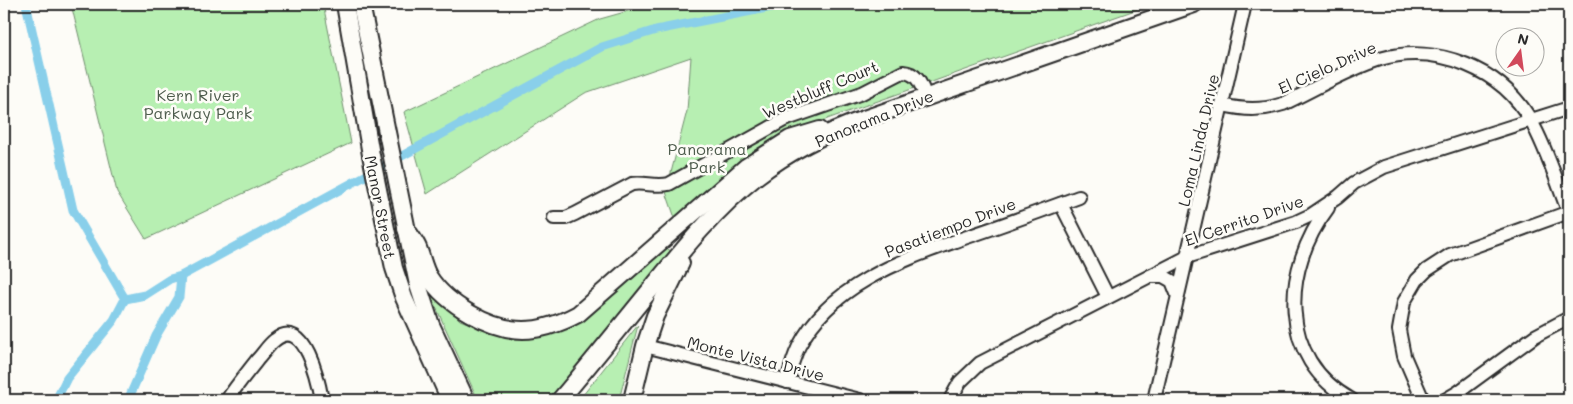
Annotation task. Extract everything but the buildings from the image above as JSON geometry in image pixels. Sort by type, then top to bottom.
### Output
[{"type":"main road","name":"Manor Street","points":[[345,4],[371,156],[394,268],[404,298],[450,400]]},
{"type":"main road","name":"Manor Street","points":[[361,4],[418,284],[432,325],[466,400]]},
{"type":"main road","name":"Panorama Drive","points":[[560,400],[691,240],[719,210],[758,175],[796,151],[843,127],[1194,4]]},
{"type":"main road","points":[[406,228],[417,246],[428,276],[448,299],[482,319],[504,327],[522,330],[554,325],[578,314],[746,167],[781,144],[790,139],[922,98]]},
{"type":"main road","points":[[632,400],[645,346],[655,316],[691,240]]},
{"type":"street","name":"Loma Linda Drive","points":[[1154,400],[1246,4]]},
{"type":"street","name":"El Cielo Drive","points":[[1222,106],[1243,110],[1270,108],[1283,104],[1366,64],[1399,55],[1418,54],[1452,59],[1484,73],[1512,95],[1531,121],[1569,212]]},
{"type":"street","name":"Westbluff Court","points":[[554,218],[566,218],[632,184],[669,184],[784,120],[862,93],[903,72],[914,75],[918,79],[922,98]]},
{"type":"street","name":"El Cerrito Drive","points":[[950,400],[960,382],[980,363],[1187,257],[1296,222],[1312,215],[1354,183],[1384,166],[1569,108]]},
{"type":"street","points":[[690,160],[707,162]]},
{"type":"street","points":[[1338,197],[1318,221],[1302,253],[1295,287],[1294,304],[1299,335],[1310,362],[1330,385],[1352,400]]},
{"type":"street","name":"Pasatiempo Drive","points":[[787,382],[793,361],[807,333],[832,305],[868,279],[908,259],[1079,198]]},
{"type":"street","points":[[1060,204],[1108,297]]},
{"type":"street","points":[[1423,400],[1404,356],[1399,330],[1404,302],[1417,280],[1438,261],[1450,255],[1569,212]]},
{"type":"street","points":[[1150,276],[1163,276],[1172,281],[1178,298]]},
{"type":"street","points":[[1446,400],[1535,336],[1569,318]]},
{"type":"street","points":[[227,400],[274,340],[286,335],[299,339],[305,346],[317,376],[322,400]]},
{"type":"street","name":"Monte Vista Drive","points":[[645,346],[860,400]]},
{"type":"green space","name":"Kern River Parkway Park","points":[[71,4],[323,4],[351,143],[146,239],[117,192]]},
{"type":"green space","name":"Panorama Park","points":[[653,4],[1152,4],[830,118],[785,136],[758,151],[675,218],[666,192],[687,111],[691,57],[585,93],[427,194],[404,112],[600,19]]},
{"type":"green space","points":[[664,246],[672,252],[549,400],[478,400],[430,294],[438,298],[460,320],[501,336],[537,337]]},
{"type":"green space","points":[[638,325],[619,400],[579,400]]},
{"type":"waterway","points":[[26,4],[73,210],[125,299]]},
{"type":"waterway","points":[[125,299],[145,295],[170,279],[181,276],[602,47],[656,30],[787,4]]},
{"type":"waterway","points":[[128,400],[156,336],[179,297],[181,276]]},
{"type":"waterway","points":[[56,400],[67,378],[114,320],[125,299]]}]
